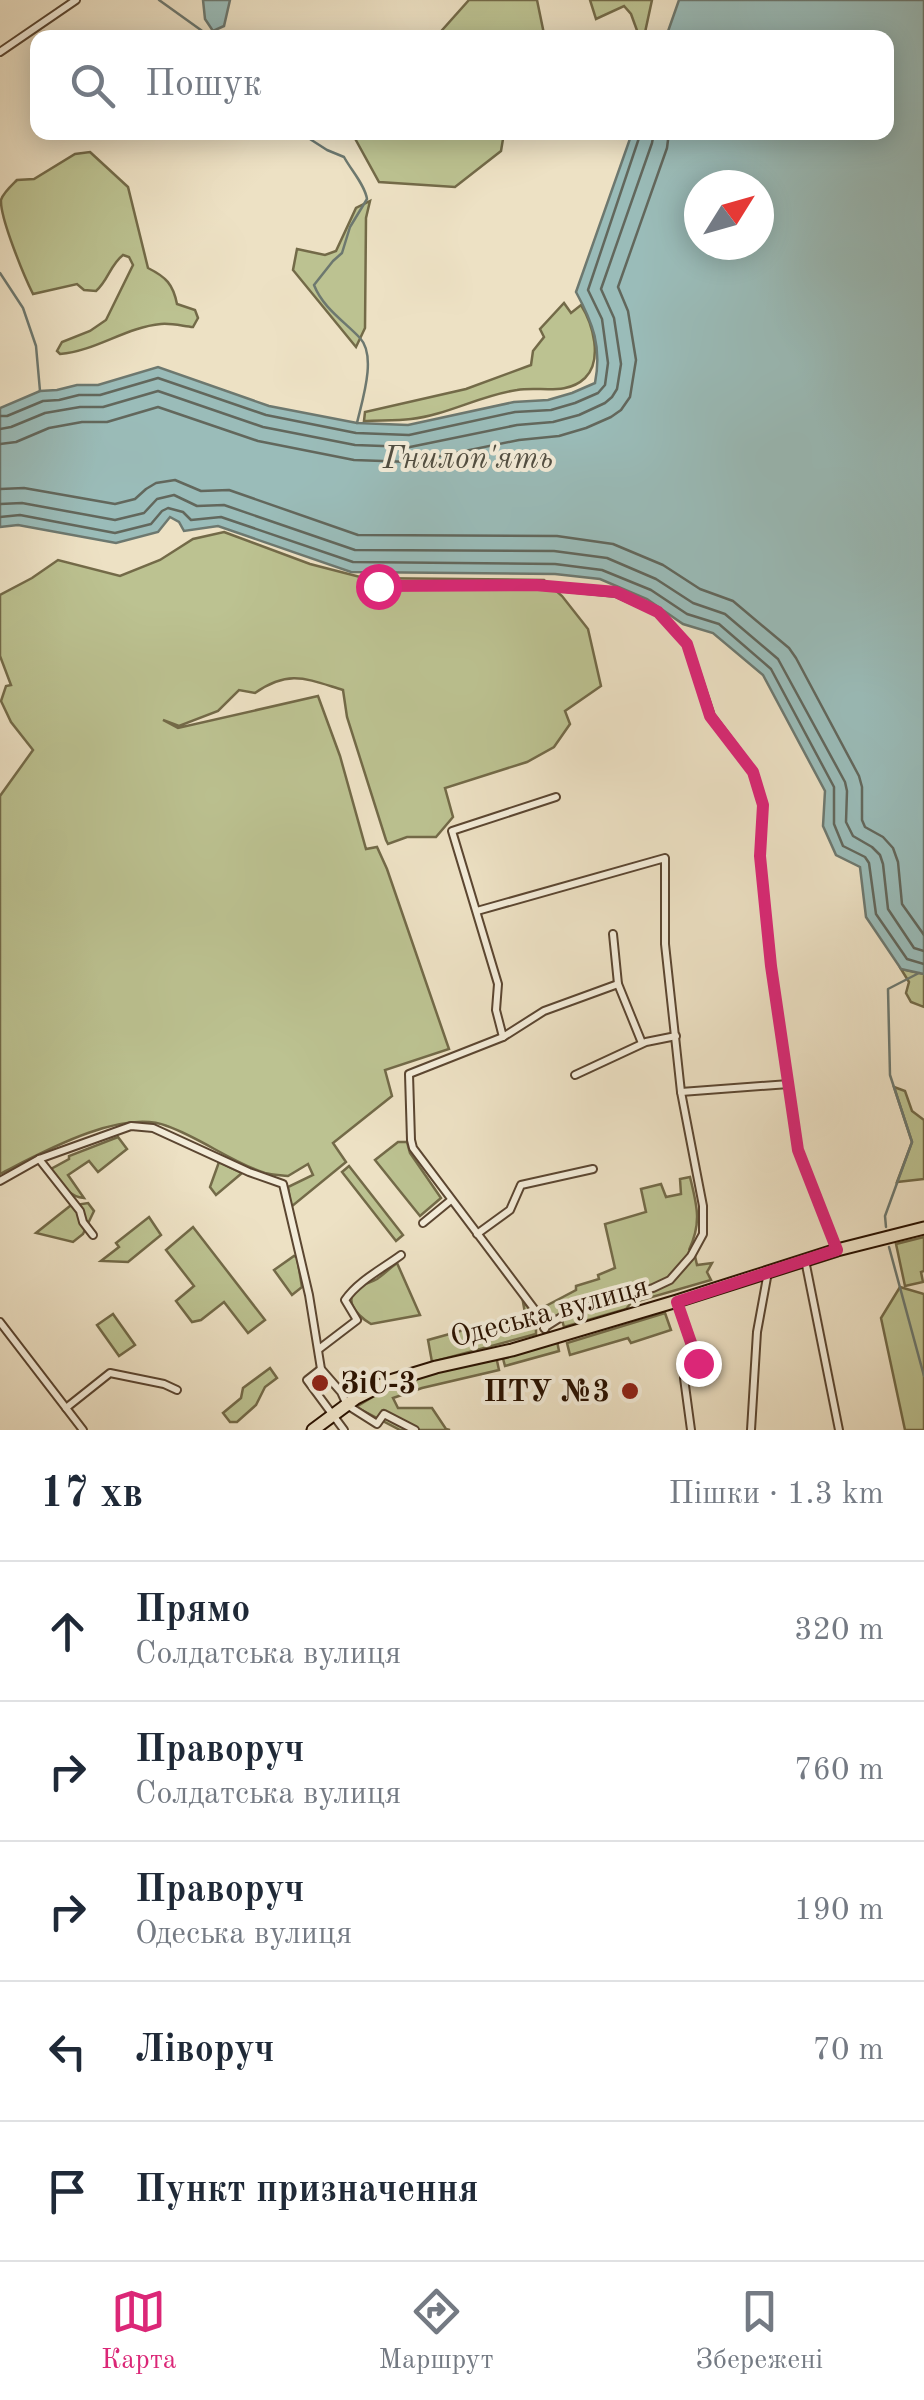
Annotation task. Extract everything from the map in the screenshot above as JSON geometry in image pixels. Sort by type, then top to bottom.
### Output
[{"type":"main road","name":"Одеська вулиця","points":[[313,1430],[374,1387],[405,1376],[547,1334],[677,1302],[837,1250],[924,1228]]},
{"type":"street","points":[[32,30],[76,0]]},
{"type":"street","points":[[0,52],[30,31]]},
{"type":"street","points":[[378,586],[535,585],[616,592],[658,612],[687,644],[710,716],[753,772],[763,805],[760,856],[771,966],[798,1150],[837,1250]]},
{"type":"street","points":[[503,1037],[496,1010],[498,984],[452,831],[556,797]]},
{"type":"street","points":[[477,911],[665,858],[665,944],[681,1092],[704,1218],[703,1234],[691,1256],[670,1280],[566,1314],[547,1334],[538,1314],[414,1148],[409,1074],[503,1037],[544,1011],[618,984]]},
{"type":"street","points":[[613,934],[618,984],[642,1043]]},
{"type":"street","points":[[576,1074],[642,1043],[676,1036]]},
{"type":"street","points":[[681,1092],[789,1084]]},
{"type":"street","points":[[0,1181],[39,1159],[140,1126],[153,1128],[284,1184],[322,1368],[346,1404],[378,1424],[384,1414],[415,1430]]},
{"type":"street","points":[[39,1159],[93,1234]]},
{"type":"street","points":[[478,1234],[510,1210],[521,1184],[593,1169]]},
{"type":"street","points":[[423,1224],[451,1200]]},
{"type":"street","points":[[318,1349],[357,1320],[347,1306],[347,1296],[401,1255]]},
{"type":"street","points":[[805,1260],[839,1430]]},
{"type":"street","points":[[751,1430],[757,1332],[768,1272]]},
{"type":"street","points":[[677,1302],[698,1363],[696,1373],[684,1378],[691,1430]]},
{"type":"street","points":[[0,1322],[82,1430]]},
{"type":"street","points":[[322,1368],[307,1380],[344,1430]]},
{"type":"street","points":[[66,1408],[110,1373],[177,1390]]},
{"type":"green space","points":[[469,0],[537,0],[543,30],[442,30]]},
{"type":"green space","points":[[590,0],[652,0],[646,30],[637,30],[624,6],[596,19]]},
{"type":"green space","points":[[356,140],[503,140],[501,151],[455,187],[379,182]]},
{"type":"green space","points":[[90,152],[128,187],[148,268],[168,282],[177,304],[195,310],[198,318],[193,327],[148,326],[60,354],[57,351],[62,342],[106,320],[133,265],[123,255],[96,291],[84,290],[77,284],[33,294],[8,233],[1,200],[17,180],[34,179],[75,154]]},
{"type":"green space","points":[[370,201],[366,218],[365,328],[356,347],[293,270],[297,249],[325,255],[336,251],[356,208]]},
{"type":"green space","points":[[564,303],[571,313],[581,305],[594,342],[594,362],[578,384],[504,393],[424,417],[364,421],[365,412],[466,389],[531,365],[533,351],[544,337],[540,329]]},
{"type":"green space","points":[[224,532],[310,564],[364,578],[544,580],[588,629],[601,686],[565,711],[570,724],[554,747],[527,762],[445,788],[453,817],[436,837],[407,837],[388,844],[347,717],[343,690],[288,679],[255,693],[239,690],[218,711],[179,726],[163,720],[178,728],[318,696],[340,756],[366,849],[377,847],[387,869],[449,1049],[385,1070],[392,1096],[333,1143],[346,1162],[291,1207],[288,1187],[313,1175],[308,1164],[288,1176],[265,1173],[180,1131],[148,1122],[127,1123],[82,1135],[0,1174],[0,796],[33,750],[11,722],[1,701],[6,686],[11,685],[0,656],[0,595],[58,560],[120,576],[160,560],[193,539]]},
{"type":"green space","points":[[901,969],[924,974],[924,1007],[911,1002],[906,993],[909,982]]},
{"type":"green space","points":[[894,1087],[905,1091],[912,1111],[924,1120],[924,1179],[897,1182],[912,1142]]},
{"type":"green space","points":[[118,1137],[127,1149],[98,1172],[89,1161],[68,1175],[84,1198],[69,1192],[51,1169],[69,1156]]},
{"type":"green space","points":[[398,1142],[407,1142],[410,1153],[441,1198],[420,1216],[375,1160]]},
{"type":"green space","points":[[219,1162],[242,1173],[216,1195],[210,1187]]},
{"type":"green space","points":[[349,1166],[403,1235],[396,1241],[342,1172]]},
{"type":"green space","points":[[690,1177],[697,1214],[689,1250],[693,1247],[697,1265],[712,1263],[707,1272],[711,1280],[564,1327],[562,1320],[542,1308],[615,1268],[605,1224],[646,1212],[641,1189],[661,1184],[666,1197],[681,1194],[680,1179]]},
{"type":"green space","points":[[88,1203],[94,1211],[83,1234],[73,1242],[36,1233],[70,1206]]},
{"type":"green space","points":[[149,1217],[161,1235],[128,1262],[101,1261],[119,1247],[116,1243]]},
{"type":"green space","points":[[193,1227],[265,1320],[248,1333],[224,1302],[201,1320],[192,1322],[176,1301],[194,1286],[166,1250]]},
{"type":"green space","points":[[924,1237],[923,1282],[905,1286],[896,1244]]},
{"type":"green space","points":[[294,1256],[302,1287],[292,1295],[274,1270]]},
{"type":"green space","points":[[397,1263],[420,1315],[371,1324],[356,1311],[352,1296]]},
{"type":"green space","points":[[900,1287],[924,1294],[924,1430],[905,1430],[881,1318]]},
{"type":"green space","points":[[523,1302],[536,1316],[536,1334],[432,1362],[428,1340],[525,1313]]},
{"type":"green space","points":[[665,1313],[671,1330],[631,1343],[628,1338],[570,1355],[567,1343]]},
{"type":"green space","points":[[113,1314],[135,1345],[119,1356],[97,1325]]},
{"type":"green space","points":[[557,1341],[559,1351],[505,1366],[502,1355]]},
{"type":"green space","points":[[496,1356],[499,1370],[393,1398],[398,1408],[432,1408],[450,1430],[400,1430],[356,1407],[394,1384]]},
{"type":"green space","points":[[270,1368],[277,1378],[265,1387],[256,1405],[237,1422],[230,1422],[223,1413],[241,1398],[243,1388]]},
{"type":"water","points":[[203,0],[230,0],[224,26],[212,30],[205,19]]},
{"type":"water","name":"Гнилоп'ять","points":[[679,0],[924,0],[924,974],[901,969],[866,917],[860,867],[836,855],[823,826],[825,791],[763,675],[713,633],[683,624],[647,599],[600,579],[555,574],[351,572],[218,526],[184,531],[170,517],[158,532],[116,543],[18,525],[0,527],[0,408],[40,391],[98,385],[158,367],[269,406],[357,423],[408,425],[514,402],[548,400],[595,383],[597,358],[587,314],[576,292],[630,140],[894,140],[894,30],[668,30]]},
{"type":"waterway","points":[[159,0],[201,30]]},
{"type":"waterway","points":[[311,140],[344,157],[367,199],[350,227],[342,253],[314,285],[328,307],[365,346],[367,379],[357,423]]},
{"type":"waterway","points":[[0,273],[23,308],[36,346],[40,391]]},
{"type":"waterway","points":[[886,1227],[885,1216],[912,1142],[890,1075],[888,989],[919,973]]},
{"type":"waterway","points":[[889,1247],[924,1376]]},
{"type":"place","name":"ЗіС-3","points":[[320,1383]]},
{"type":"place","name":"ПТУ №3","points":[[630,1391]]},
{"type":"route","points":[[378,586],[535,585],[616,592],[658,612],[687,644],[710,716],[753,772],[763,805],[760,856],[771,966],[798,1150],[837,1250],[677,1302],[698,1363]]}]
